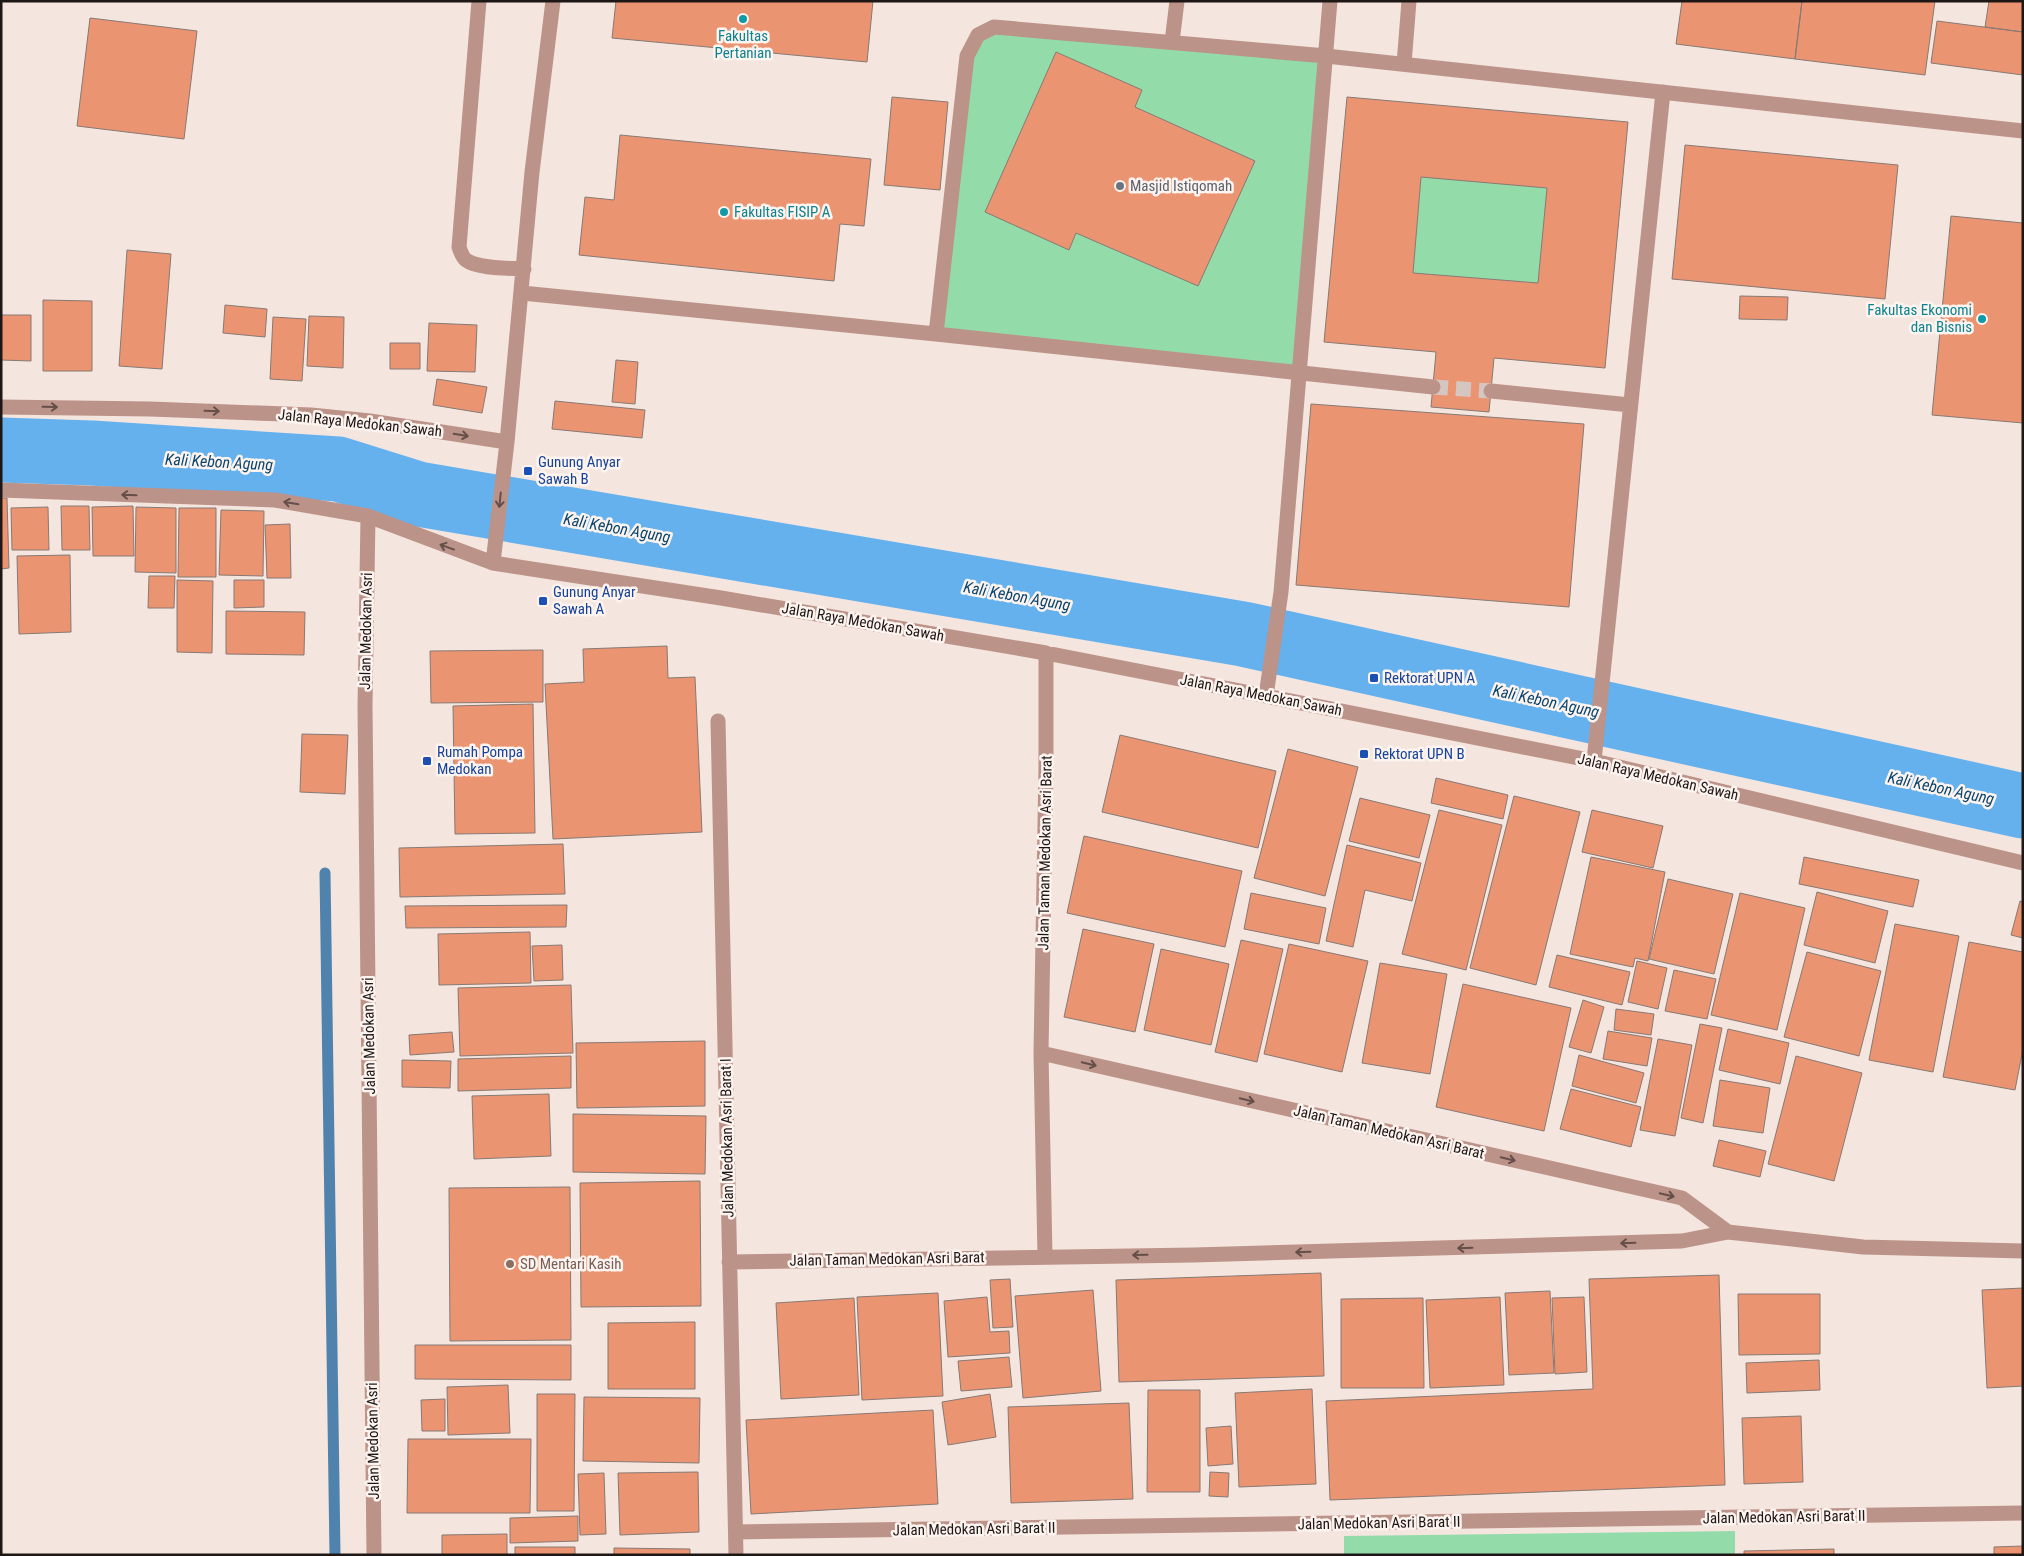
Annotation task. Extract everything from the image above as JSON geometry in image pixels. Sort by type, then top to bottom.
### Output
[{"type":"street","points":[[479,1],[459,246],[462,255],[467,261],[482,266],[524,269]]},
{"type":"street","points":[[493,563],[522,293],[532,172],[553,1]]},
{"type":"street","points":[[1172,42],[1177,1]]},
{"type":"street","points":[[1266,696],[1280,604],[1330,1]]},
{"type":"street","points":[[1404,64],[1410,1]]},
{"type":"street","points":[[936,334],[967,56],[978,35],[994,27],[1326,56],[2023,131]]},
{"type":"street","points":[[1594,761],[1663,92]]},
{"type":"street","points":[[522,293],[936,334],[1433,387]]},
{"type":"street","points":[[1491,391],[1630,405]]},
{"type":"street","name":"Jalan Raya Medokan Sawah","points":[[1,407],[150,409],[311,415],[507,442]]},
{"type":"street","name":"Jalan Raya Medokan Sawah","points":[[1,490],[275,500],[368,516],[493,563],[721,598],[1046,653],[1266,696],[1594,761],[2023,863]]},
{"type":"street","name":"Jalan Medokan Asri","points":[[368,516],[365,706],[374,1555]]},
{"type":"street","name":"Jalan Taman Medokan Asri Barat","points":[[1045,1256],[1041,1053],[1046,653]]},
{"type":"street","name":"Jalan Medokan Asri Barat I","points":[[718,721],[736,1555]]},
{"type":"street","name":"Jalan Taman Medokan Asri Barat","points":[[1041,1053],[1682,1198],[1728,1232]]},
{"type":"street","name":"Jalan Taman Medokan Asri Barat","points":[[729,1262],[1194,1255],[1682,1242],[1728,1232],[1863,1247],[2023,1251]]},
{"type":"street","name":"Jalan Medokan Asri Barat II","points":[[736,1532],[2023,1513]]},
{"type":"green space","points":[[985,30],[1326,56],[1299,374],[936,334],[967,56]]},
{"type":"green space","points":[[1421,177],[1547,188],[1538,283],[1413,273]]},
{"type":"green space","points":[[1735,1531],[1735,1555],[1344,1555],[1344,1536]]},
{"type":"building","name":"Fakultas Pertanian","points":[[616,1],[873,1],[867,62],[612,38]]},
{"type":"building","points":[[1682,1],[1802,1],[1795,59],[1676,44]]},
{"type":"building","points":[[1802,1],[1935,1],[1925,75],[1795,59]]},
{"type":"building","points":[[1989,1],[2023,1],[2023,32],[1985,27]]},
{"type":"building","points":[[90,18],[197,31],[184,139],[77,126]]},
{"type":"building","points":[[1937,21],[2023,32],[2023,75],[1931,63]]},
{"type":"building","name":"Masjid Istiqomah","points":[[1056,52],[1142,90],[1135,107],[1255,161],[1198,286],[1076,233],[1069,250],[985,212]]},
{"type":"building","points":[[892,97],[948,102],[940,190],[884,185]]},
{"type":"building","points":[[1347,97],[1628,122],[1605,368],[1494,358],[1489,412],[1431,407],[1436,352],[1324,342]],"holes":[[[1421,177],[1547,188],[1538,283],[1413,273]]]},
{"type":"building","name":"Fakultas FISIP A","points":[[620,135],[871,159],[864,226],[840,224],[834,281],[579,255],[585,197],[614,200]]},
{"type":"building","points":[[1685,145],[1898,165],[1885,299],[1672,279]]},
{"type":"building","name":"Fakultas Ekonomi dan Bisnis","points":[[1951,216],[2023,223],[2023,423],[1932,415]]},
{"type":"building","points":[[127,250],[171,254],[162,369],[119,366]]},
{"type":"building","points":[[1740,296],[1788,297],[1787,320],[1739,319]]},
{"type":"building","points":[[43,300],[92,301],[92,371],[43,371]]},
{"type":"building","points":[[225,305],[267,309],[265,337],[223,333]]},
{"type":"building","points":[[1,315],[31,315],[31,361],[1,360]]},
{"type":"building","points":[[309,316],[344,317],[343,368],[307,366]]},
{"type":"building","points":[[273,317],[306,319],[302,381],[270,379]]},
{"type":"building","points":[[429,323],[477,325],[475,372],[427,371]]},
{"type":"building","points":[[390,343],[420,343],[420,369],[390,369]]},
{"type":"building","points":[[616,360],[638,362],[635,404],[612,402]]},
{"type":"building","points":[[437,379],[487,387],[482,413],[433,405]]},
{"type":"building","points":[[555,401],[645,410],[642,438],[552,429]]},
{"type":"building","points":[[1311,404],[1584,424],[1569,607],[1296,585]]},
{"type":"building","points":[[1,498],[7,498],[9,568],[1,569]]},
{"type":"building","points":[[61,506],[89,506],[90,550],[62,550]]},
{"type":"building","points":[[133,506],[134,556],[93,556],[92,507]]},
{"type":"building","points":[[48,507],[49,550],[12,550],[11,508]]},
{"type":"building","points":[[136,507],[176,508],[176,573],[135,572]]},
{"type":"building","points":[[179,508],[216,508],[216,577],[178,577]]},
{"type":"building","points":[[221,510],[264,511],[263,576],[219,575]]},
{"type":"building","points":[[290,524],[291,578],[267,578],[265,525]]},
{"type":"building","points":[[70,555],[71,632],[19,634],[17,556]]},
{"type":"building","points":[[149,576],[175,576],[174,608],[148,608]]},
{"type":"building","points":[[177,580],[213,581],[212,653],[177,652]]},
{"type":"building","points":[[234,580],[264,580],[264,607],[234,608]]},
{"type":"building","points":[[226,611],[305,612],[304,655],[226,654]]},
{"type":"building","points":[[667,646],[668,678],[695,677],[702,832],[553,839],[545,684],[584,682],[583,649]]},
{"type":"building","points":[[543,650],[543,702],[431,703],[430,651]]},
{"type":"building","points":[[533,704],[535,833],[455,834],[453,706]]},
{"type":"building","points":[[302,734],[348,735],[345,794],[300,792]]},
{"type":"building","points":[[1120,735],[1276,771],[1258,848],[1102,812]]},
{"type":"building","points":[[1288,749],[1358,767],[1325,896],[1254,878]]},
{"type":"building","points":[[1436,778],[1508,795],[1503,819],[1431,803]]},
{"type":"building","points":[[1514,796],[1580,812],[1536,985],[1470,968]]},
{"type":"building","points":[[1360,798],[1430,815],[1419,858],[1349,841]]},
{"type":"building","points":[[1439,810],[1502,825],[1466,970],[1402,954]]},
{"type":"building","points":[[1592,810],[1663,826],[1653,868],[1582,852]]},
{"type":"building","points":[[1084,836],[1242,871],[1225,947],[1067,913]]},
{"type":"building","points":[[563,844],[565,894],[400,897],[399,848]]},
{"type":"building","points":[[1347,845],[1421,863],[1412,901],[1365,890],[1353,947],[1326,941]]},
{"type":"building","points":[[1591,857],[1665,872],[1648,961],[1635,958],[1633,967],[1570,954]]},
{"type":"building","points":[[1804,857],[1919,880],[1913,907],[1799,884]]},
{"type":"building","points":[[1668,879],[1733,894],[1714,974],[1649,959]]},
{"type":"building","points":[[1817,892],[1888,911],[1875,963],[1804,945]]},
{"type":"building","points":[[1251,893],[1326,908],[1319,944],[1244,929]]},
{"type":"building","points":[[1740,893],[1805,908],[1777,1030],[1711,1015]]},
{"type":"building","points":[[2020,901],[2023,902],[2023,938],[2011,935]]},
{"type":"building","points":[[567,905],[566,927],[406,928],[405,906]]},
{"type":"building","points":[[1895,924],[1959,936],[1933,1072],[1869,1060]]},
{"type":"building","points":[[1083,929],[1154,944],[1135,1032],[1064,1017]]},
{"type":"building","points":[[530,932],[531,983],[439,985],[438,934]]},
{"type":"building","points":[[1241,940],[1283,949],[1257,1062],[1215,1052]]},
{"type":"building","points":[[1969,942],[2023,952],[2023,1049],[2015,1090],[1943,1077]]},
{"type":"building","points":[[1289,944],[1368,961],[1342,1072],[1264,1054]]},
{"type":"building","points":[[562,945],[563,980],[534,981],[532,946]]},
{"type":"building","points":[[1161,949],[1229,964],[1211,1045],[1144,1030]]},
{"type":"building","points":[[1807,952],[1881,971],[1859,1056],[1784,1037]]},
{"type":"building","points":[[1557,955],[1630,972],[1622,1005],[1549,987]]},
{"type":"building","points":[[1637,961],[1667,968],[1658,1009],[1628,1002]]},
{"type":"building","points":[[1380,963],[1447,974],[1430,1074],[1362,1063]]},
{"type":"building","points":[[1674,970],[1716,979],[1707,1019],[1665,1011]]},
{"type":"building","points":[[1463,984],[1571,1008],[1544,1131],[1436,1107]]},
{"type":"building","points":[[571,985],[573,1053],[460,1056],[458,988]]},
{"type":"building","points":[[1583,1000],[1604,1007],[1591,1053],[1569,1047]]},
{"type":"building","points":[[1616,1009],[1654,1014],[1651,1035],[1614,1030]]},
{"type":"building","points":[[1700,1024],[1722,1028],[1703,1123],[1681,1118]]},
{"type":"building","points":[[1728,1029],[1789,1043],[1780,1084],[1719,1070]]},
{"type":"building","points":[[1608,1031],[1652,1038],[1647,1066],[1603,1059]]},
{"type":"building","points":[[452,1032],[454,1052],[410,1055],[409,1035]]},
{"type":"building","points":[[1658,1039],[1692,1045],[1675,1136],[1640,1130]]},
{"type":"building","points":[[705,1041],[705,1106],[577,1108],[576,1043]]},
{"type":"building","points":[[1579,1055],[1644,1073],[1636,1103],[1572,1086]]},
{"type":"building","points":[[571,1056],[571,1088],[458,1091],[458,1059]]},
{"type":"building","points":[[1796,1056],[1862,1073],[1834,1181],[1768,1164]]},
{"type":"building","points":[[402,1060],[451,1061],[450,1088],[402,1087]]},
{"type":"building","points":[[1720,1080],[1770,1088],[1763,1133],[1713,1126]]},
{"type":"building","points":[[1571,1089],[1641,1107],[1631,1147],[1560,1129]]},
{"type":"building","points":[[549,1094],[551,1156],[474,1159],[472,1096]]},
{"type":"building","points":[[573,1114],[706,1116],[705,1174],[573,1172]]},
{"type":"building","points":[[1719,1140],[1766,1151],[1760,1177],[1713,1166]]},
{"type":"building","points":[[700,1181],[701,1306],[581,1307],[580,1183]]},
{"type":"building","name":"SD Mentari Kasih","points":[[570,1187],[571,1340],[450,1341],[449,1188]]},
{"type":"building","points":[[1321,1273],[1324,1376],[1119,1382],[1116,1280]]},
{"type":"building","points":[[1719,1275],[1725,1485],[1330,1500],[1326,1401],[1593,1389],[1589,1279]]},
{"type":"building","points":[[1010,1279],[1013,1327],[993,1328],[990,1280]]},
{"type":"building","points":[[2023,1288],[2023,1386],[1987,1388],[1982,1290]]},
{"type":"building","points":[[1093,1290],[1101,1391],[1023,1398],[1015,1296]]},
{"type":"building","points":[[1550,1291],[1554,1373],[1509,1375],[1505,1293]]},
{"type":"building","points":[[938,1293],[943,1396],[862,1400],[857,1297]]},
{"type":"building","points":[[1738,1294],[1820,1294],[1820,1354],[1739,1355]]},
{"type":"building","points":[[987,1297],[990,1332],[1009,1331],[1010,1353],[948,1357],[944,1301]]},
{"type":"building","points":[[1500,1297],[1504,1385],[1430,1388],[1426,1300]]},
{"type":"building","points":[[1584,1297],[1587,1372],[1555,1374],[1552,1298]]},
{"type":"building","points":[[854,1298],[859,1395],[781,1399],[776,1303]]},
{"type":"building","points":[[1423,1298],[1424,1388],[1341,1388],[1341,1299]]},
{"type":"building","points":[[695,1322],[695,1389],[608,1389],[608,1323]]},
{"type":"building","points":[[415,1345],[571,1345],[571,1380],[415,1379]]},
{"type":"building","points":[[1009,1357],[1012,1387],[961,1391],[958,1361]]},
{"type":"building","points":[[1819,1360],[1820,1390],[1747,1393],[1746,1363]]},
{"type":"building","points":[[508,1385],[510,1433],[448,1435],[447,1387]]},
{"type":"building","points":[[1312,1389],[1316,1484],[1239,1487],[1235,1393]]},
{"type":"building","points":[[1148,1390],[1200,1390],[1200,1492],[1147,1492]]},
{"type":"building","points":[[537,1394],[575,1394],[574,1511],[537,1511]]},
{"type":"building","points":[[990,1394],[996,1437],[948,1445],[942,1402]]},
{"type":"building","points":[[584,1397],[700,1398],[699,1463],[583,1461]]},
{"type":"building","points":[[445,1399],[445,1431],[422,1431],[421,1400]]},
{"type":"building","points":[[1129,1403],[1133,1499],[1011,1503],[1008,1407]]},
{"type":"building","points":[[933,1410],[938,1504],[751,1514],[746,1420]]},
{"type":"building","points":[[1801,1416],[1803,1482],[1744,1484],[1742,1418]]},
{"type":"building","points":[[1231,1426],[1233,1464],[1208,1466],[1206,1428]]},
{"type":"building","points":[[408,1439],[531,1439],[530,1513],[407,1513]]},
{"type":"building","points":[[698,1472],[699,1532],[620,1535],[618,1473]]},
{"type":"building","points":[[1210,1472],[1229,1473],[1228,1497],[1209,1496]]},
{"type":"building","points":[[604,1473],[606,1534],[580,1535],[578,1474]]},
{"type":"building","points":[[578,1516],[578,1541],[510,1543],[510,1518]]},
{"type":"building","points":[[507,1534],[507,1555],[442,1555],[442,1535]]},
{"type":"building","points":[[2023,1546],[2023,1555],[1994,1555],[1994,1547]]},
{"type":"building","points":[[515,1547],[575,1547],[575,1555],[515,1555]]},
{"type":"building","points":[[614,1548],[690,1549],[690,1555],[614,1555]]},
{"type":"building","points":[[1834,1549],[1834,1555],[1744,1555],[1744,1551]]},
{"type":"waterway","name":"Kali Kebon Agung","points":[[1,450],[92,453],[338,469],[418,494],[1243,634],[2023,806]]},
{"type":"waterway","points":[[325,873],[335,1555]]},
{"type":"tunnel","points":[[1433,387],[1491,391]]},
{"type":"place","name":"Fakultas Pertanian","points":[[743,19]]},
{"type":"place","name":"Masjid Istiqomah","points":[[1120,186]]},
{"type":"place","name":"Fakultas FISIP A","points":[[724,212]]},
{"type":"place","name":"Fakultas Ekonomi dan Bisnis","points":[[1982,319]]},
{"type":"place","name":"Gunung Anyar Sawah B","points":[[528,471]]},
{"type":"place","name":"Gunung Anyar Sawah A","points":[[543,601]]},
{"type":"place","name":"Rektorat UPN A","points":[[1374,678]]},
{"type":"place","name":"Rektorat UPN B","points":[[1364,754]]},
{"type":"place","name":"Rumah Pompa Medokan","points":[[427,761]]},
{"type":"place","name":"SD Mentari Kasih","points":[[510,1264]]}]
